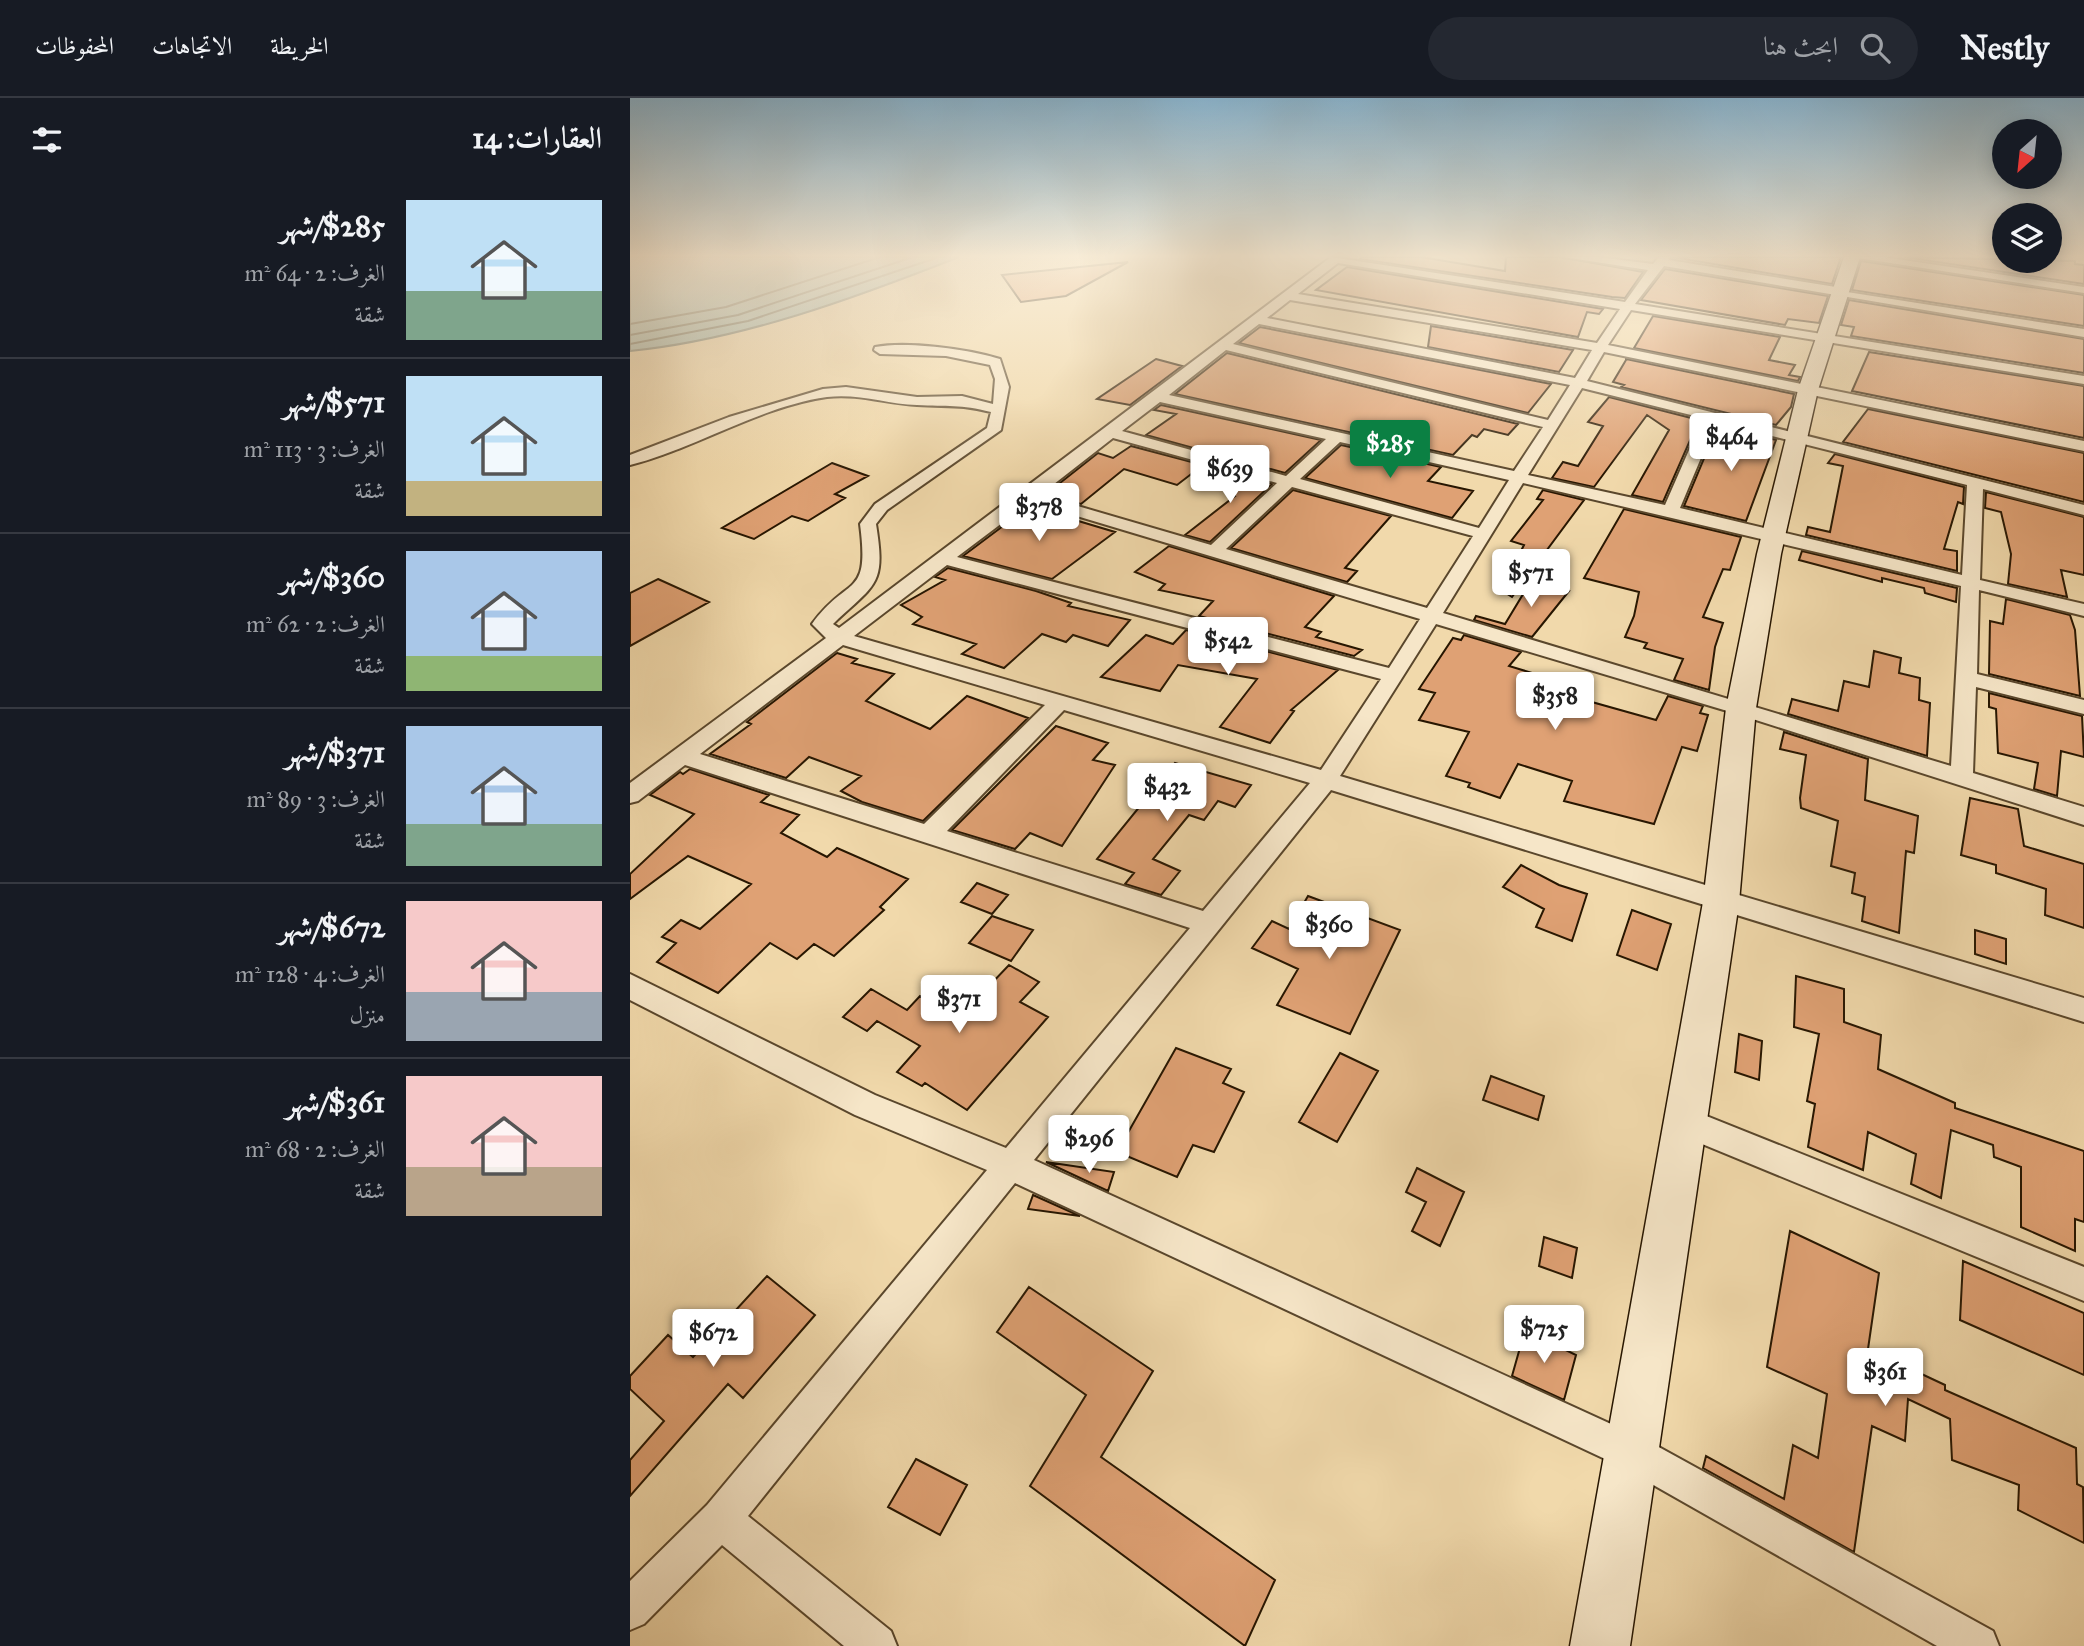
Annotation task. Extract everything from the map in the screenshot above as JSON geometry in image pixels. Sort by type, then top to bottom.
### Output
[{"type":"main road","points":[[1600,1646],[1721,902],[1741,708],[1773,535],[1808,390],[1828,329]]},
{"type":"street","points":[[630,795],[1111,433],[1220,345],[1244,329]]},
{"type":"street","points":[[1305,329],[1579,383],[1712,414],[2084,510]]},
{"type":"street","points":[[1489,329],[1602,348],[2084,446]]},
{"type":"street","points":[[630,1610],[721,1519],[1326,780],[1615,329]]},
{"type":"street","points":[[1783,329],[2084,380]]},
{"type":"street","points":[[1220,345],[1552,425]]},
{"type":"street","points":[[880,350],[956,354],[995,362],[1003,376],[1004,392],[994,430],[881,507],[868,524],[873,559],[869,579],[822,624],[837,637],[1326,780],[2084,1010]]},
{"type":"street","points":[[630,460],[734,420],[823,393],[846,391],[917,401],[962,400],[998,410]]},
{"type":"street","points":[[1158,397],[1519,476],[2084,610]]},
{"type":"street","points":[[1671,511],[1712,414]]},
{"type":"street","points":[[1111,433],[1287,483],[1483,534]]},
{"type":"street","points":[[1214,551],[1336,437]]},
{"type":"street","points":[[1962,776],[1975,483]]},
{"type":"street","points":[[1027,496],[1741,708],[2084,816]]},
{"type":"street","points":[[943,559],[1395,676]]},
{"type":"street","points":[[1966,678],[2084,708]]},
{"type":"street","points":[[929,834],[1061,701]]},
{"type":"street","points":[[682,756],[1210,923]]},
{"type":"street","points":[[630,986],[729,1039],[865,1105],[1011,1165],[1633,1453],[1978,1646]]},
{"type":"street","points":[[1684,1122],[2084,1284]]},
{"type":"street","points":[[721,1519],[876,1646]]},
{"type":"water","points":[[630,329],[746,329],[672,345],[630,351]]},
{"type":"building","points":[[1257,329],[1271,329],[1551,384],[1528,413],[1239,343]]},
{"type":"building","points":[[1431,329],[1450,329],[1573,350],[1559,372],[1428,347]]},
{"type":"building","points":[[1535,329],[1581,329],[1578,337]]},
{"type":"building","points":[[1645,329],[1733,329],[1780,337],[1769,360],[1795,365],[1789,375],[1800,377],[1798,381],[1634,348]]},
{"type":"building","points":[[1853,329],[2025,329],[2084,339],[2084,373],[1851,336]]},
{"type":"building","points":[[1869,352],[2084,386],[2084,438],[1852,391]]},
{"type":"building","points":[[1227,353],[1518,424],[1508,435],[1484,429],[1477,437],[1472,435],[1453,455],[1175,394]]},
{"type":"building","points":[[1156,359],[1182,366],[1130,405],[1097,399]]},
{"type":"building","points":[[1626,359],[1794,394],[1791,407],[1776,425],[1621,387],[1624,385],[1613,382]]},
{"type":"building","points":[[1609,397],[1699,420],[1663,502],[1632,495],[1669,430],[1647,415],[1594,487],[1552,478],[1563,462],[1578,466],[1603,426],[1588,422]]},
{"type":"building","points":[[1161,405],[1321,440],[1285,473],[1146,435],[1176,414],[1154,410]]},
{"type":"building","points":[[1868,409],[2084,453],[2084,502],[1843,442]]},
{"type":"building","points":[[1718,425],[1776,440],[1746,521],[1684,506]]},
{"type":"building","points":[[1341,445],[1441,467],[1428,481],[1473,491],[1452,518],[1305,478]]},
{"type":"building","points":[[1131,446],[1203,465],[1177,485],[1124,469],[1081,504],[1046,494],[1098,453],[1113,458]]},
{"type":"building","points":[[1835,454],[1964,487],[1963,504],[1958,502],[1944,549],[1957,551],[1957,571],[1806,535],[1808,527],[1830,532],[1843,466],[1828,463]]},
{"type":"building","points":[[832,463],[868,476],[835,494],[845,498],[808,521],[792,516],[754,539],[722,528]]},
{"type":"building","points":[[1215,469],[1272,484],[1210,542],[1185,535],[1235,496]]},
{"type":"building","points":[[1293,490],[1391,516],[1345,568],[1357,571],[1347,582],[1231,548]]},
{"type":"building","points":[[1543,490],[1584,500],[1512,597],[1501,590],[1524,545],[1511,541],[1543,500],[1537,499]]},
{"type":"building","points":[[1986,492],[2084,517],[2084,575],[2061,570],[2067,597],[2008,584],[2011,554],[2001,512],[1985,508]]},
{"type":"building","points":[[1031,505],[1115,532],[1052,579],[963,556]]},
{"type":"building","points":[[1624,509],[1741,537],[1730,570],[1723,569],[1703,617],[1723,623],[1715,647],[1709,690],[1674,680],[1683,659],[1644,648],[1647,643],[1625,637],[1634,616],[1639,592],[1584,578]]},
{"type":"building","points":[[1169,546],[1334,596],[1305,627],[1321,632],[1316,637],[1362,650],[1354,656],[1199,616],[1213,601],[1159,590],[1165,584],[1135,572]]},
{"type":"building","points":[[1802,551],[1957,588],[1956,602],[1925,593],[1924,588],[1882,578],[1882,582],[1799,560]]},
{"type":"building","points":[[948,568],[1036,591],[1071,603],[1068,606],[1130,620],[1108,646],[1073,635],[1066,642],[1042,634],[1004,668],[962,654],[976,644],[913,624],[922,617],[901,605],[945,580],[935,577]]},
{"type":"building","points":[[658,579],[709,602],[630,646],[630,593]]},
{"type":"building","points":[[1531,581],[1569,591],[1532,637],[1474,620],[1476,616],[1505,624]]},
{"type":"building","points":[[2006,599],[2070,615],[2075,630],[2080,696],[1989,674],[1990,621],[2003,624]]},
{"type":"building","points":[[1186,630],[1338,670],[1291,710],[1294,711],[1270,743],[1220,727],[1257,679],[1178,665],[1160,691],[1101,677],[1146,635],[1173,644]]},
{"type":"building","points":[[1464,635],[1521,652],[1509,666],[1572,685],[1567,695],[1656,720],[1668,696],[1703,706],[1700,713],[1708,715],[1697,751],[1682,747],[1654,824],[1564,801],[1572,781],[1518,764],[1500,798],[1468,787],[1470,783],[1446,776],[1469,732],[1419,720],[1435,693],[1419,689],[1453,638],[1461,640]]},
{"type":"building","points":[[1874,651],[1901,658],[1899,673],[1920,678],[1919,700],[1930,703],[1927,756],[1788,714],[1792,699],[1838,711],[1844,681],[1869,687]]},
{"type":"building","points":[[837,653],[857,659],[852,663],[894,674],[866,701],[930,729],[967,696],[1028,718],[923,821],[862,802],[841,791],[861,776],[809,757],[786,778],[710,754]]},
{"type":"building","points":[[1989,693],[2082,716],[2084,757],[2061,751],[2057,796],[2034,789],[2038,763],[1998,753],[1996,709],[1989,707]]},
{"type":"building","points":[[1056,726],[1108,743],[1093,760],[1115,765],[1062,846],[1030,833],[1015,849],[952,830]]},
{"type":"building","points":[[1784,732],[1868,759],[1865,800],[1918,816],[1914,853],[1906,851],[1899,933],[1862,921],[1865,897],[1852,893],[1855,873],[1831,866],[1838,821],[1801,808],[1806,755],[1780,749]]},
{"type":"building","points":[[1175,763],[1251,785],[1235,807],[1218,801],[1204,820],[1189,815],[1153,859],[1180,871],[1161,895],[1125,884],[1134,873],[1097,859]]},
{"type":"building","points":[[690,769],[769,795],[761,802],[799,815],[781,833],[827,857],[837,848],[908,879],[880,907],[884,910],[834,956],[814,944],[797,959],[770,943],[718,993],[657,962],[676,943],[662,937],[681,920],[700,929],[751,884],[688,856],[630,899],[630,874],[694,814],[650,795],[680,772],[683,774]]},
{"type":"building","points":[[1970,798],[2018,809],[2024,846],[2084,864],[2084,928],[2045,915],[2046,889],[1996,873],[1996,865],[1961,855]]},
{"type":"building","points":[[1521,865],[1559,885],[1587,894],[1572,941],[1536,927],[1544,909],[1503,887]]},
{"type":"building","points":[[977,883],[1008,895],[992,914],[961,902]]},
{"type":"building","points":[[1308,896],[1400,930],[1350,1034],[1277,1005],[1298,969],[1252,948],[1272,921],[1289,929]]},
{"type":"building","points":[[1632,910],[1671,924],[1657,970],[1617,955]]},
{"type":"building","points":[[992,916],[1033,930],[1011,961],[969,943]]},
{"type":"building","points":[[1975,930],[2006,939],[2006,964],[1975,954]]},
{"type":"building","points":[[1009,965],[1039,982],[1020,1002],[1048,1017],[967,1110],[925,1083],[922,1086],[897,1072],[920,1046],[877,1021],[867,1031],[843,1017],[871,989],[907,1010],[920,996],[952,1014],[963,1002],[970,1006]]},
{"type":"building","points":[[1796,976],[1844,989],[1844,1022],[1881,1035],[1878,1069],[1955,1103],[1955,1108],[2084,1151],[2084,1222],[2075,1219],[2075,1251],[2021,1227],[2021,1167],[1994,1157],[1993,1145],[1951,1130],[1941,1198],[1911,1184],[1916,1154],[1868,1132],[1863,1170],[1808,1147],[1815,1104],[1807,1101],[1819,1034],[1794,1027]]},
{"type":"building","points":[[1739,1034],[1762,1041],[1759,1080],[1735,1072]]},
{"type":"building","points":[[1176,1048],[1231,1069],[1223,1083],[1244,1092],[1214,1152],[1193,1145],[1177,1177],[1117,1152]]},
{"type":"building","points":[[1340,1053],[1378,1071],[1337,1142],[1299,1122]]},
{"type":"building","points":[[1491,1076],[1544,1096],[1538,1120],[1483,1100]]},
{"type":"building","points":[[1046,1162],[1114,1172],[1108,1191]]},
{"type":"building","points":[[1417,1168],[1464,1192],[1440,1246],[1412,1231],[1426,1202],[1406,1192]]},
{"type":"building","points":[[1033,1195],[1080,1216],[1028,1209]]},
{"type":"building","points":[[1790,1231],[1879,1273],[1868,1349],[1945,1385],[1945,1390],[2076,1448],[2077,1484],[2083,1487],[2084,1543],[2018,1510],[2019,1485],[1952,1460],[1950,1419],[1908,1399],[1905,1441],[1872,1426],[1854,1552],[1703,1468],[1706,1456],[1784,1499],[1793,1445],[1818,1458],[1827,1394],[1767,1367]]},
{"type":"building","points":[[1544,1237],[1577,1248],[1572,1278],[1539,1266]]},
{"type":"building","points":[[1963,1261],[2084,1313],[2084,1375],[1960,1320]]},
{"type":"building","points":[[767,1276],[815,1315],[743,1398],[728,1384],[630,1496],[630,1460],[664,1421],[630,1389],[630,1376],[668,1335],[693,1357]]},
{"type":"building","points":[[1029,1287],[1153,1371],[1101,1457],[1275,1580],[1245,1646],[1030,1486],[1086,1395],[997,1332]]},
{"type":"building","points":[[1525,1330],[1576,1355],[1564,1400],[1512,1376]]},
{"type":"building","points":[[916,1459],[967,1485],[940,1535],[888,1507]]}]
